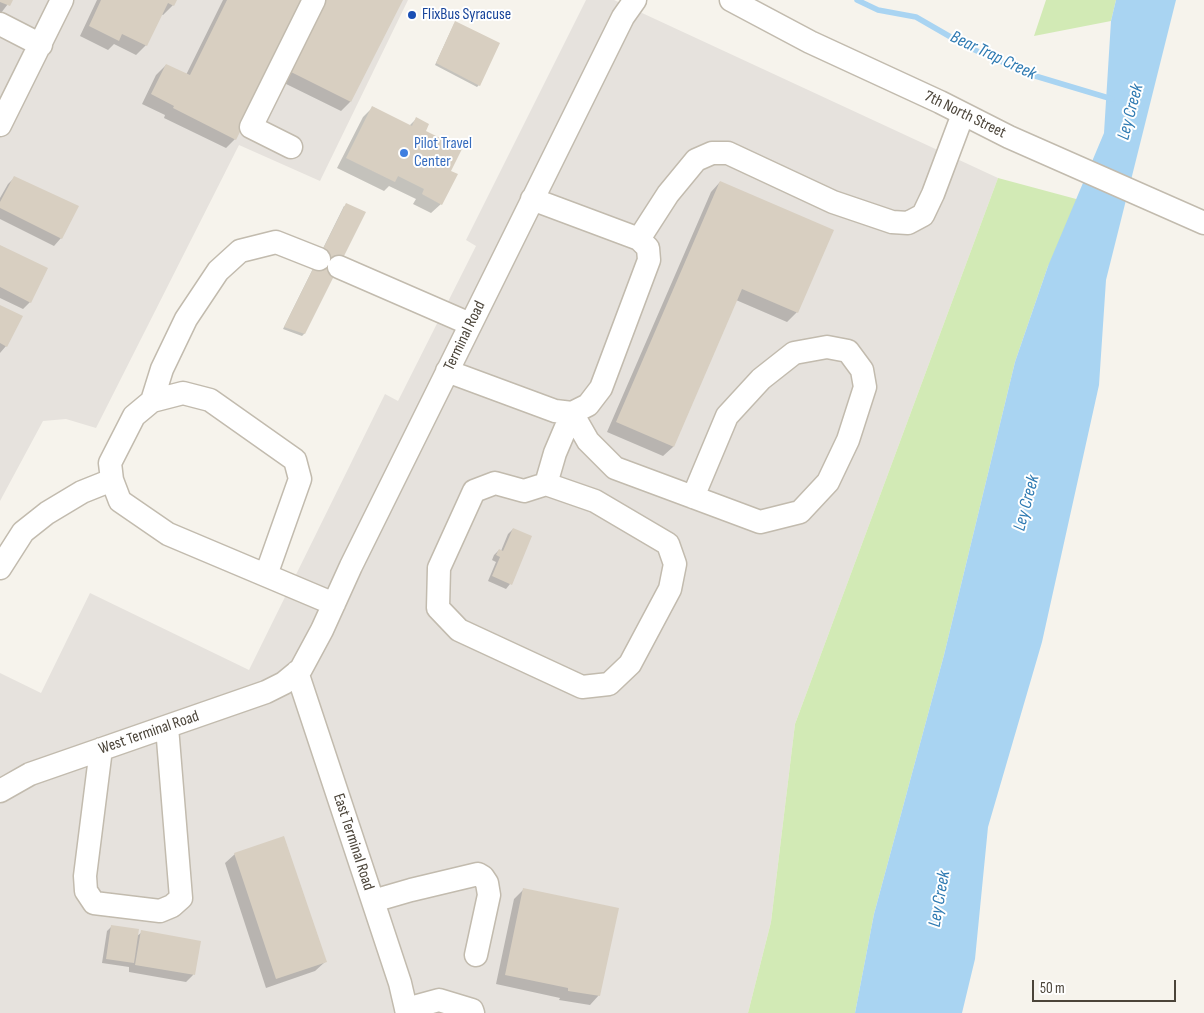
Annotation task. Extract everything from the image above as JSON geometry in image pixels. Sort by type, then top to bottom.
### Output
[{"type":"street","points":[[0,125],[62,0]]},
{"type":"street","points":[[291,147],[252,127],[314,0]]},
{"type":"street","name":"Terminal Road","points":[[297,672],[301,669],[322,630],[351,566],[622,17],[635,0]]},
{"type":"street","name":"7th North Street","points":[[731,0],[810,42],[1009,137],[1204,223]]},
{"type":"street","points":[[0,24],[41,45]]},
{"type":"street","points":[[639,239],[668,194],[696,160],[712,153],[728,153],[833,202],[892,222],[908,223],[923,215],[933,194],[963,114]]},
{"type":"street","points":[[532,199],[639,239],[648,248],[650,260],[601,388],[588,405],[563,412]]},
{"type":"street","points":[[152,401],[162,369],[186,319],[218,271],[240,251],[276,242],[470,324]]},
{"type":"street","points":[[447,371],[563,412],[615,468],[760,522],[800,512],[828,482],[848,440],[865,388],[862,370],[848,352],[827,348],[794,353],[761,378],[728,416],[693,497]]},
{"type":"street","points":[[266,575],[300,479],[295,460],[210,400],[182,393],[152,401],[134,416],[110,463],[112,480],[120,501],[168,534],[334,604]]},
{"type":"street","points":[[546,484],[555,453],[563,412]]},
{"type":"street","points":[[0,568],[23,532],[48,513],[82,492],[112,480]]},
{"type":"street","points":[[495,484],[524,491],[546,484],[595,500],[668,544],[675,564],[670,589],[630,664],[609,684],[582,687],[459,630],[438,608],[439,568],[474,491],[495,484]]},
{"type":"street","name":"West Terminal Road","points":[[0,791],[30,774],[266,692],[284,683],[297,672]]},
{"type":"street","name":"East Terminal Road","points":[[297,672],[400,983],[407,1011]]},
{"type":"street","points":[[101,749],[85,876],[86,891],[94,903],[160,911],[172,906],[181,898],[167,727]]},
{"type":"street","points":[[373,901],[478,874],[488,883],[489,895],[476,954]]},
{"type":"street","points":[[407,1011],[439,1000],[472,1010],[473,1013]]},
{"type":"shaded area","points":[[0,0],[408,0],[320,181],[239,145],[96,428],[66,419],[43,421],[0,501]]},
{"type":"shaded area","points":[[586,0],[614,0],[998,178],[795,724],[771,922],[748,1013],[0,1013],[0,673],[41,693],[90,593],[249,670],[385,394],[398,401],[476,246],[466,240]]},
{"type":"green space","points":[[1046,0],[1116,0],[1111,21],[1034,36]]},
{"type":"green space","points":[[998,178],[1091,203],[1048,266],[1015,362],[944,655],[874,914],[855,1013],[748,1013],[771,922],[795,724]]},
{"type":"water","name":"Ley Creek","points":[[1116,0],[1176,0],[1106,280],[1099,385],[1042,642],[988,827],[975,959],[962,1013],[855,1013],[874,914],[944,655],[1015,362],[1048,266],[1104,133],[1111,21]]},
{"type":"building","points":[[0,0],[13,0],[10,6],[0,2]]},
{"type":"building","points":[[101,0],[177,0],[174,6],[168,3],[147,46],[122,34],[119,41],[89,26]]},
{"type":"building","points":[[227,0],[305,0],[236,140],[173,108],[174,106],[151,94],[166,64],[190,75]]},
{"type":"building","points":[[325,0],[403,0],[351,102],[289,71]]},
{"type":"building","points":[[455,21],[500,43],[480,86],[436,63]]},
{"type":"building","name":"Pilot Travel Center","points":[[372,106],[412,126],[416,117],[429,124],[426,131],[462,149],[451,171],[458,174],[442,205],[422,194],[424,189],[398,176],[395,182],[346,158]]},
{"type":"building","points":[[14,176],[79,206],[62,239],[0,208],[0,202]]},
{"type":"building","points":[[720,181],[834,230],[798,313],[742,289],[674,447],[616,422]]},
{"type":"building","points":[[346,203],[366,212],[305,334],[284,327]]},
{"type":"building","points":[[0,245],[48,268],[31,303],[0,287]]},
{"type":"building","points":[[0,305],[23,316],[7,347],[0,343]]},
{"type":"building","points":[[513,528],[532,536],[512,585],[492,576],[500,557],[496,555],[499,549],[503,551]]},
{"type":"building","points":[[284,836],[327,962],[276,979],[234,853]]},
{"type":"building","points":[[523,888],[619,908],[600,996],[568,991],[568,988],[505,975]]},
{"type":"building","points":[[111,925],[139,929],[134,963],[106,959]]},
{"type":"building","points":[[141,930],[201,941],[195,975],[135,965]]},
{"type":"waterway","name":"Bear Trap Creek","points":[[857,0],[878,10],[916,17],[968,47],[1032,75],[1112,99]]},
{"type":"place","name":"FlixBus Syracuse","points":[[412,15]]},
{"type":"place","name":"Pilot Travel Center","points":[[404,153]]}]
